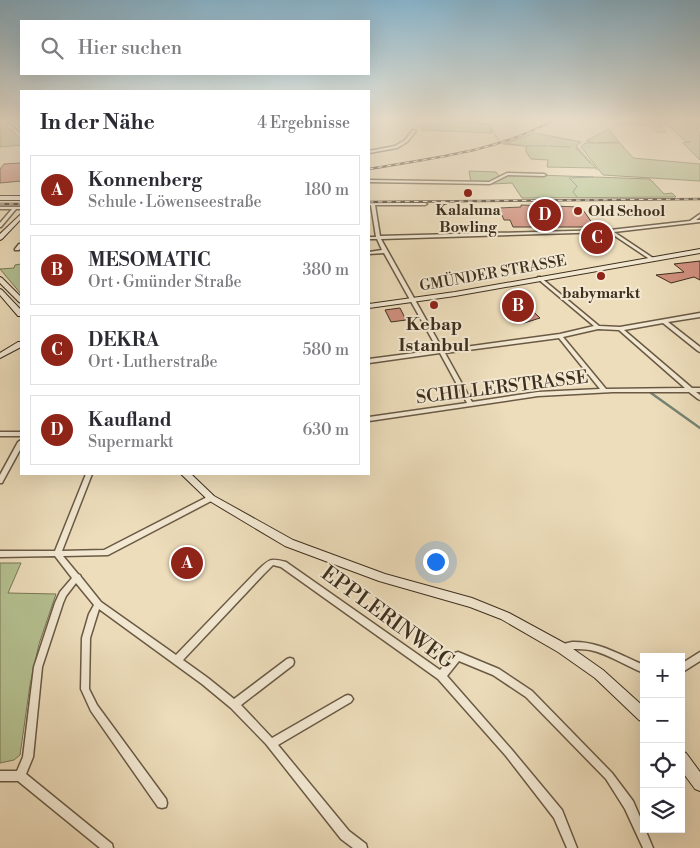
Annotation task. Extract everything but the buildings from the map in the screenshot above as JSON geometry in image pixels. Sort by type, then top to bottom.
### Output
[{"type":"main road","points":[[0,198],[20,198]]},
{"type":"main road","points":[[0,238],[20,217]]},
{"type":"main road","name":"GMÜNDER STRASSE","points":[[651,259],[700,251]]},
{"type":"main road","name":"GMÜNDER STRASSE","points":[[370,306],[412,301],[540,278]]},
{"type":"main road","points":[[0,279],[20,300]]},
{"type":"main road","points":[[0,291],[20,313]]},
{"type":"main road","points":[[0,356],[20,345]]},
{"type":"main road","points":[[187,475],[211,498],[296,546],[383,578],[472,603],[505,616],[562,648]]},
{"type":"main road","points":[[685,763],[700,784]]},
{"type":"street","points":[[370,181],[490,183],[507,174],[544,175]]},
{"type":"street","points":[[425,204],[371,204],[378,237],[439,351],[470,404]]},
{"type":"street","points":[[0,208],[20,208]]},
{"type":"street","points":[[0,226],[14,209]]},
{"type":"street","points":[[692,221],[700,215]]},
{"type":"street","points":[[370,238],[610,231],[700,220]]},
{"type":"street","points":[[610,231],[651,259]]},
{"type":"street","points":[[370,252],[385,251]]},
{"type":"street","name":"GMÜNDER STRASSE","points":[[540,278],[651,259]]},
{"type":"street","points":[[540,278],[598,327]]},
{"type":"street","points":[[370,361],[560,336],[598,327],[620,329],[700,315]]},
{"type":"street","points":[[665,322],[700,350]]},
{"type":"street","points":[[620,329],[700,398]]},
{"type":"street","points":[[560,336],[604,390]]},
{"type":"street","name":"SCHILLERSTRASSE","points":[[370,419],[538,394],[604,390],[700,390]]},
{"type":"street","points":[[0,434],[20,434]]},
{"type":"street","points":[[0,481],[20,444]]},
{"type":"street","points":[[56,554],[89,475]]},
{"type":"street","points":[[0,554],[105,553],[211,498]]},
{"type":"street","points":[[56,554],[98,604],[234,705],[271,744],[345,834],[362,848]]},
{"type":"street","name":"EPPLERINWEG","points":[[176,661],[272,562],[283,564],[441,676],[509,753],[558,814],[572,848]]},
{"type":"street","points":[[20,776],[28,757],[38,667],[59,603],[63,594],[77,578]]},
{"type":"street","points":[[98,604],[86,638],[85,689],[94,708],[162,803]]},
{"type":"street","points":[[562,648],[572,644],[594,647],[640,667]]},
{"type":"street","points":[[562,648],[599,674],[640,712]]},
{"type":"street","points":[[441,676],[458,656],[496,672],[529,694],[609,776],[629,805],[648,848]]},
{"type":"street","points":[[685,666],[700,656]]},
{"type":"street","points":[[234,705],[290,662]]},
{"type":"street","points":[[271,744],[348,699]]},
{"type":"street","points":[[0,776],[20,776],[108,848]]},
{"type":"green space","points":[[548,161],[589,161],[596,168],[547,167]]},
{"type":"green space","points":[[592,161],[662,161],[700,164],[700,181],[603,175]]},
{"type":"green space","points":[[469,171],[496,172],[500,177],[489,182],[471,182]]},
{"type":"green space","points":[[509,174],[650,179],[664,194],[672,193],[676,197],[522,198],[512,183],[492,184]]},
{"type":"green space","points":[[20,264],[20,293],[0,269],[14,268],[15,265]]},
{"type":"green space","points":[[0,563],[21,563],[8,593],[56,594],[39,644],[30,685],[20,755],[14,760],[0,763]]},
{"type":"waterway","points":[[577,197],[573,192],[577,186],[569,178],[593,177]]},
{"type":"waterway","points":[[651,393],[700,428]]},
{"type":"railway","points":[[370,169],[419,161]]},
{"type":"railway","points":[[370,202],[700,199]]},
{"type":"railway","points":[[0,204],[20,204]]},
{"type":"place","name":"Kalaluna Bowling","points":[[468,193]]},
{"type":"place","name":"Old School","points":[[578,211]]},
{"type":"place","name":"Kaufland","points":[[545,215]]},
{"type":"place","name":"DEKRA","points":[[597,238]]},
{"type":"place","name":"babymarkt","points":[[601,276]]},
{"type":"place","name":"Kebap Istanbul","points":[[434,305]]},
{"type":"place","name":"MESOMATIC","points":[[518,306]]},
{"type":"place","name":"Konnenberg","points":[[187,563]]}]
